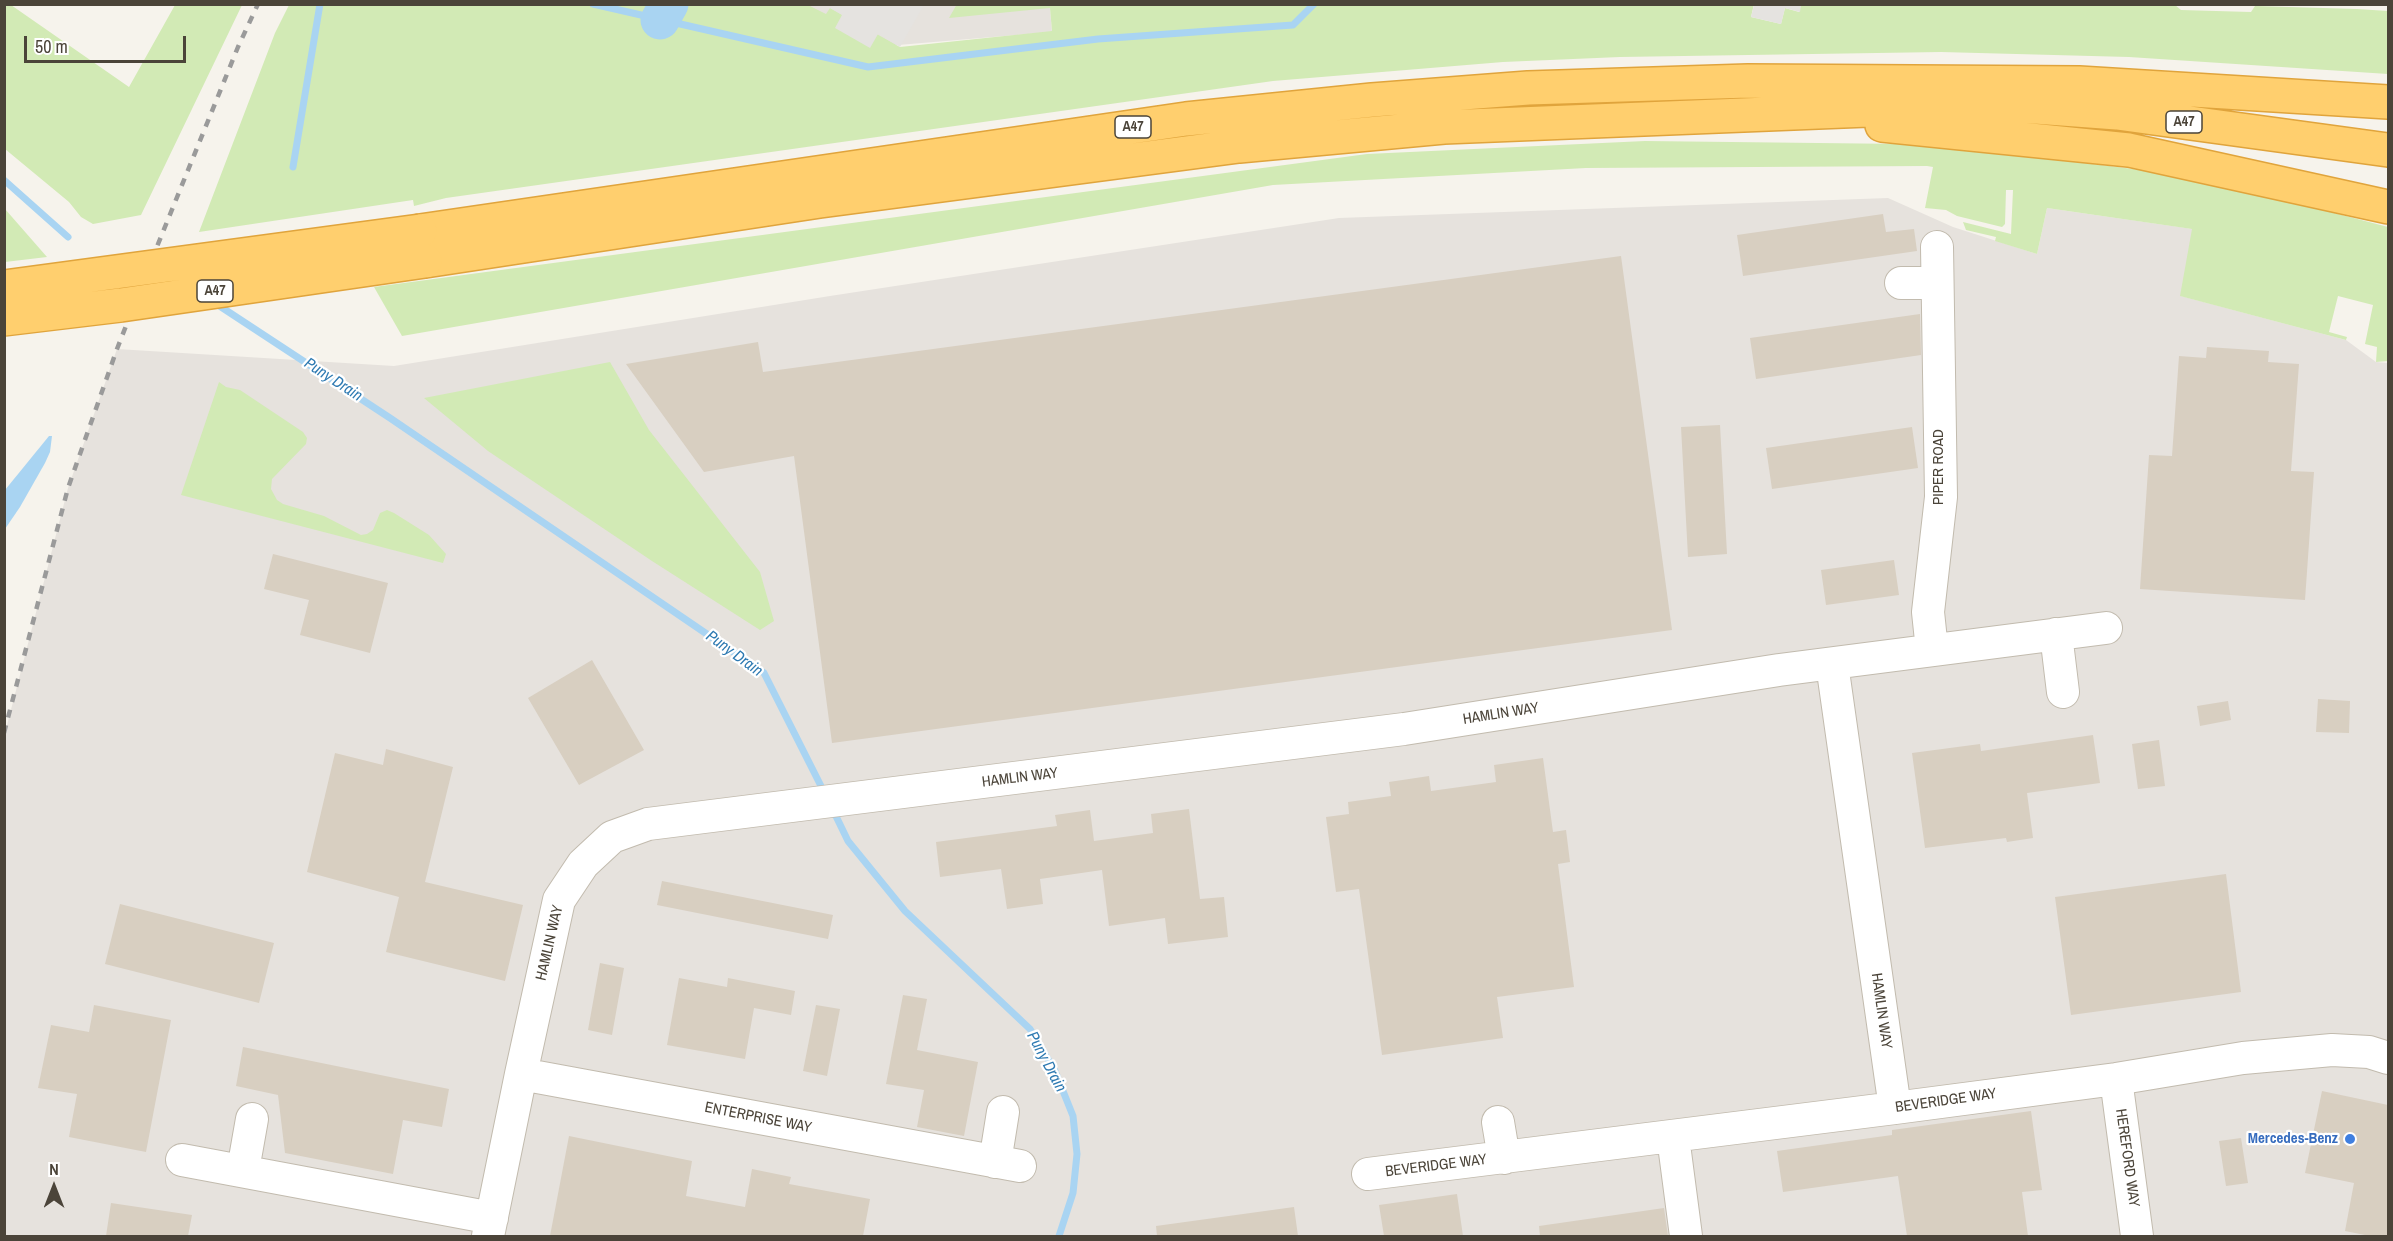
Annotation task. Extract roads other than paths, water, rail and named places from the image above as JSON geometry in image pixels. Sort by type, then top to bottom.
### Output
[{"type":"highway","name":"A47","points":[[4,319],[121,305],[422,246],[1186,119],[1372,100],[1528,88],[1748,81],[1852,82],[1978,103],[2117,113],[2388,150]]},
{"type":"highway","points":[[1852,82],[2079,83],[2388,102]]},
{"type":"highway","name":"A47","points":[[4,287],[422,246],[820,201],[1239,146],[1444,127],[1893,109],[1978,103]]},
{"type":"highway","points":[[1768,114],[2129,150],[2388,207]]},
{"type":"street","name":"PIPER ROAD","points":[[1932,650],[1928,612],[1941,497],[1937,247]]},
{"type":"street","points":[[1901,283],[1937,283]]},
{"type":"street","name":"HAMLIN WAY","points":[[182,1161],[243,1170],[490,1227],[559,900],[584,864],[612,837],[648,824],[1404,729],[1779,670],[2106,628]]},
{"type":"street","points":[[2056,634],[2063,692]]},
{"type":"street","name":"HAMLIN WAY","points":[[1832,664],[1895,1108]]},
{"type":"street","name":"BEVERIDGE WAY","points":[[1368,1174],[2116,1079],[2243,1059],[2331,1050],[2369,1052],[2388,1058]]},
{"type":"street","name":"ENTERPRISE WAY","points":[[521,1074],[1008,1164],[1003,1112]]},
{"type":"street","name":"HEREFORD WAY","points":[[2116,1079],[2138,1236]]},
{"type":"street","points":[[243,1170],[252,1119]]},
{"type":"street","name":"BEVERIDGE WAY","points":[[1498,1122],[1504,1158]]},
{"type":"street","points":[[1673,1137],[1686,1236]]},
{"type":"water","points":[[49,436],[52,436],[50,452],[45,463],[5,529],[5,490]]},
{"type":"waterway","points":[[293,167],[320,4]]},
{"type":"waterway","points":[[593,4],[868,67],[1098,39],[1293,25],[1314,4]]},
{"type":"waterway","points":[[660,20],[669,4]]},
{"type":"waterway","name":"Puny Drain","points":[[4,180],[68,237]]},
{"type":"waterway","name":"Puny Drain","points":[[215,303],[390,418],[764,673],[824,792]]},
{"type":"waterway","name":"Puny Drain","points":[[833,810],[848,841],[905,911],[1030,1029],[1055,1071],[1073,1116],[1077,1154],[1073,1193],[1059,1236]]},
{"type":"railway","points":[[4,733],[68,488],[117,349],[156,249],[238,47],[258,4]]},
{"type":"place","name":"Mercedes-Benz","points":[[2350,1139]]}]
